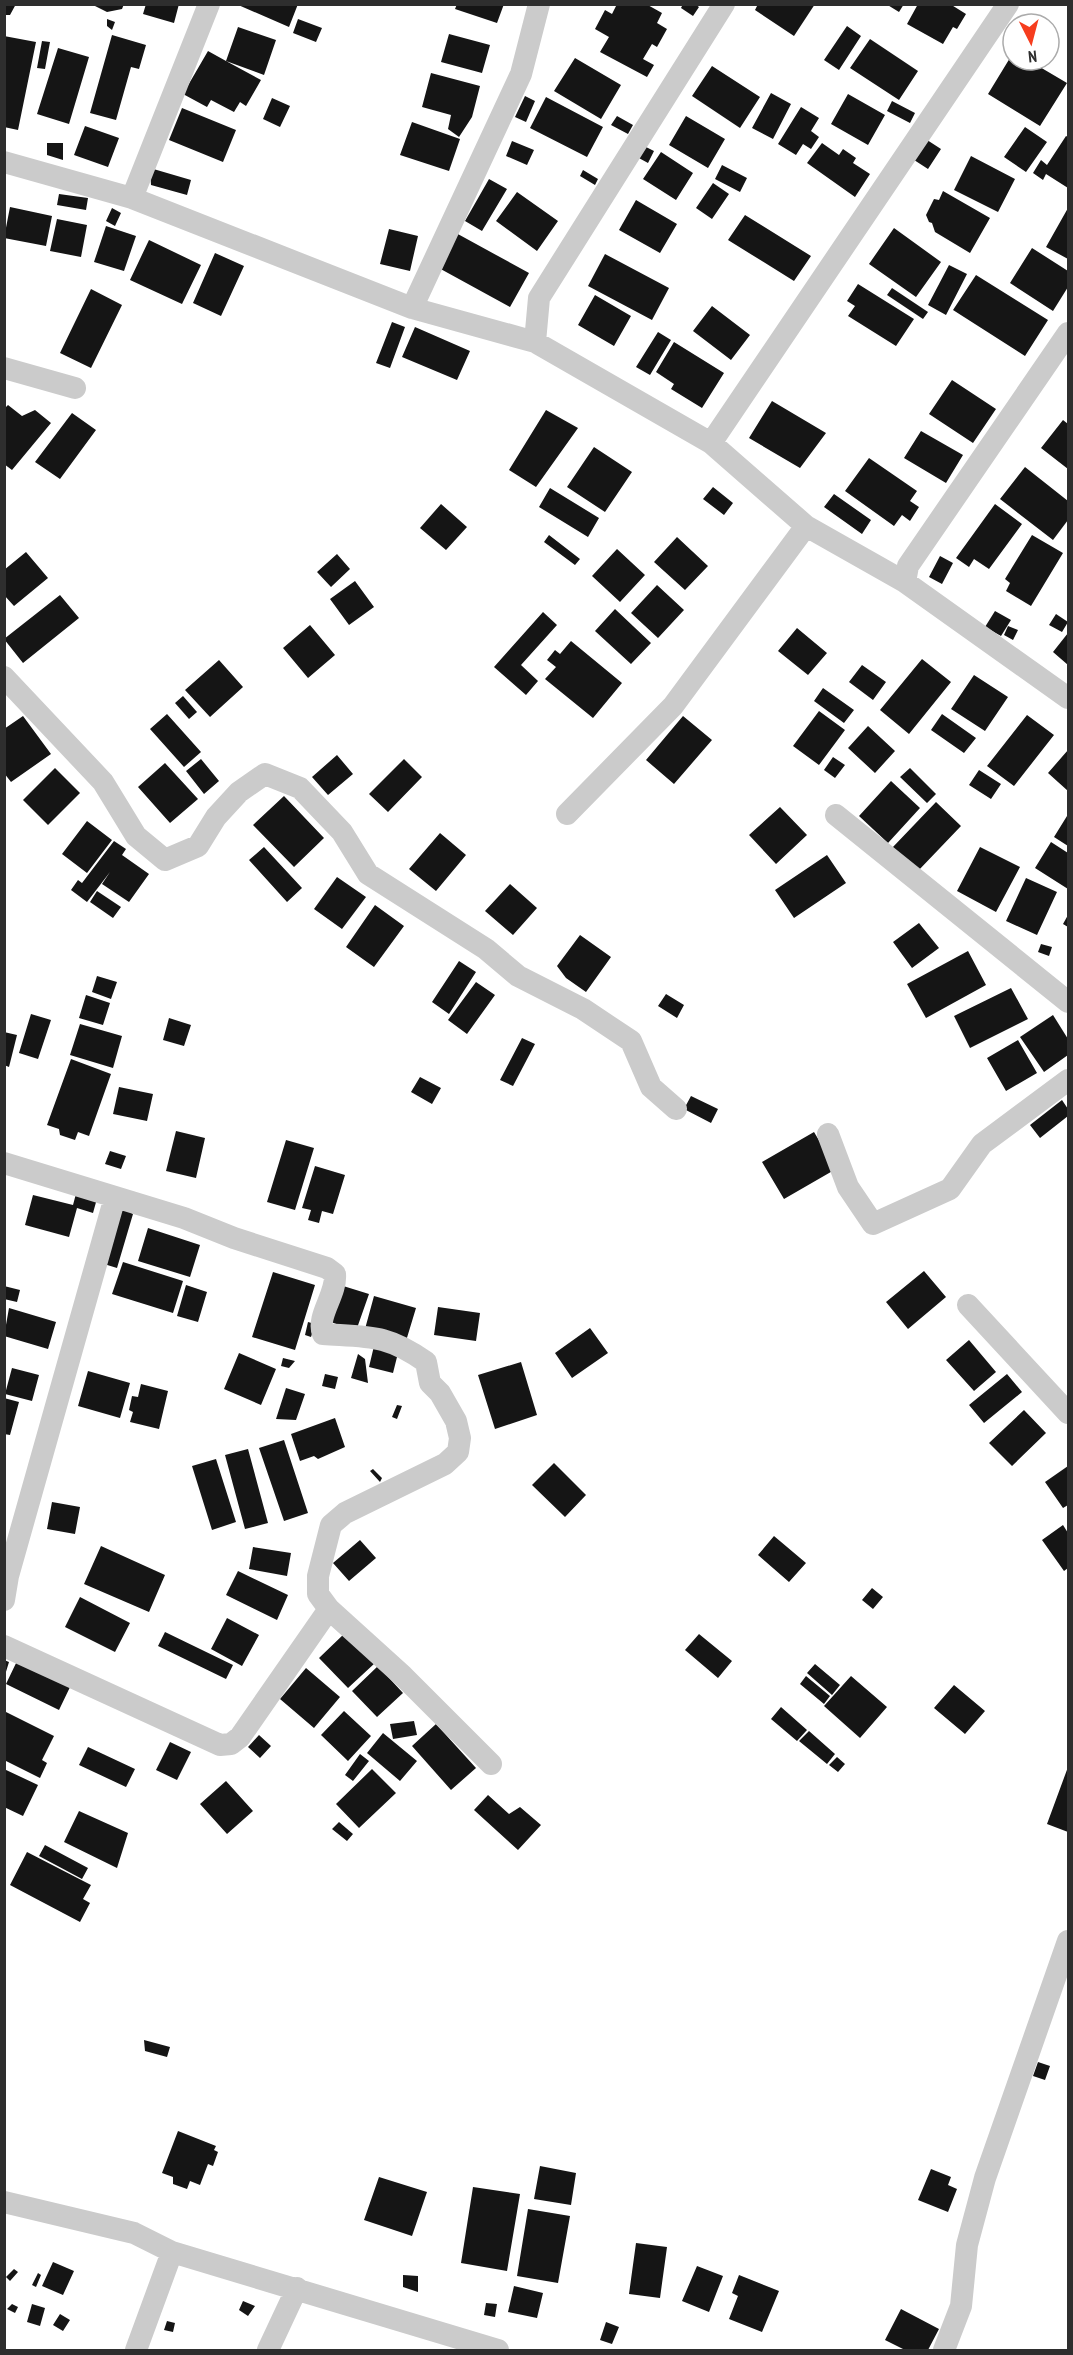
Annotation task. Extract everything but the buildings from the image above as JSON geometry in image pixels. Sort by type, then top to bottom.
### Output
[{"type":"street","points":[[132,198],[209,4]]},
{"type":"street","points":[[412,308],[521,74],[539,4]]},
{"type":"street","points":[[711,443],[1008,4]]},
{"type":"street","points":[[534,342],[539,298],[719,6]]},
{"type":"street","points":[[4,162],[132,198],[412,308],[534,342],[711,443],[806,526],[905,582],[1068,698]]},
{"type":"street","points":[[905,582],[908,566],[1068,333]]},
{"type":"street","points":[[4,368],[75,388]]},
{"type":"street","points":[[567,814],[673,706],[806,526]]},
{"type":"street","points":[[4,677],[104,782],[136,836],[165,860],[198,846],[216,817],[240,792],[265,774],[300,788],[342,832],[368,874],[486,949],[518,976],[584,1009],[631,1041],[651,1087],[675,1109]]},
{"type":"street","points":[[836,815],[1068,1002]]},
{"type":"street","points":[[828,1134],[848,1187],[873,1224],[950,1189],[982,1144],[1068,1080]]},
{"type":"street","points":[[4,1163],[116,1197],[327,1268],[335,1274],[336,1281],[322,1323],[323,1334],[374,1337],[402,1345],[426,1362],[430,1383],[440,1393],[456,1421],[460,1438],[458,1452],[445,1464],[345,1513],[331,1525],[318,1576],[318,1593],[329,1609],[403,1676],[491,1764]]},
{"type":"street","points":[[4,1600],[8,1576],[116,1197]]},
{"type":"street","points":[[968,1305],[1068,1413]]},
{"type":"street","points":[[4,1646],[220,1745],[231,1744],[240,1737],[329,1609]]},
{"type":"street","points":[[944,2350],[961,2306],[968,2245],[986,2178],[1068,1941]]},
{"type":"street","points":[[4,2202],[134,2233],[172,2252],[498,2350]]},
{"type":"street","points":[[136,2350],[172,2252]]},
{"type":"street","points":[[268,2350],[297,2288]]}]
